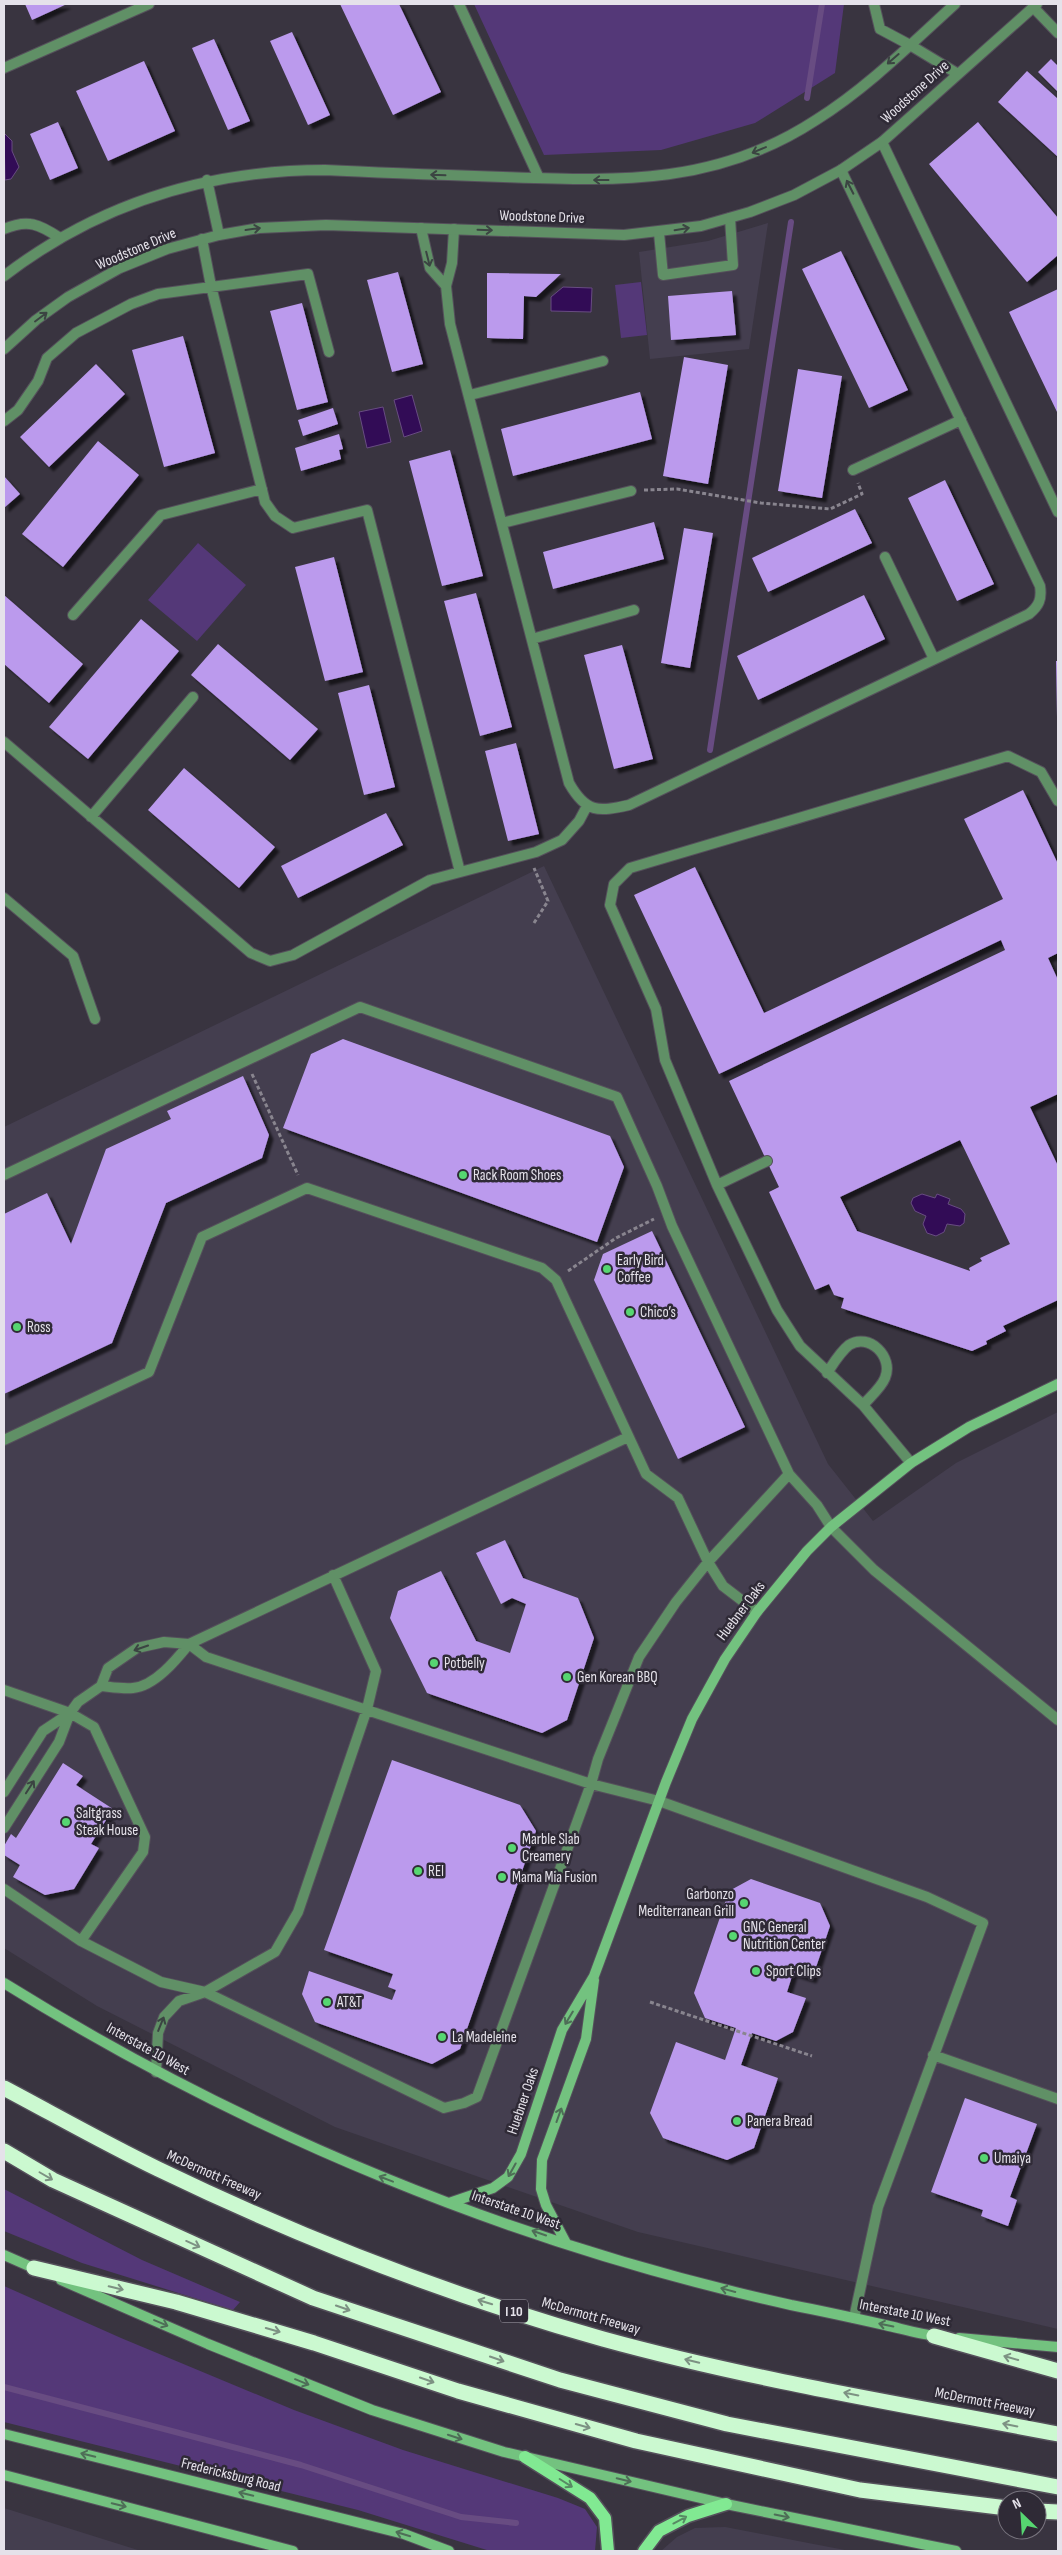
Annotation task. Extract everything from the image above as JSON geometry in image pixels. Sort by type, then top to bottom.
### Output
[{"type":"highway","name":"McDermott Freeway","points":[[4,2088],[158,2169],[330,2245],[466,2296],[602,2338],[711,2366],[1058,2434]]},
{"type":"highway","points":[[4,2151],[53,2180],[313,2298],[560,2380],[726,2424],[1058,2487]]},
{"type":"highway","points":[[34,2268],[186,2305],[314,2342],[458,2391],[636,2441],[860,2490],[997,2507]]},
{"type":"highway","points":[[934,2336],[1058,2371]]},
{"type":"main road","name":"Huebner Oaks","points":[[450,2203],[493,2188],[508,2177],[520,2154],[562,2030],[594,1976],[692,1719],[724,1659],[757,1612],[807,1551],[831,1527],[911,1463],[969,1427],[1058,1384]]},
{"type":"main road","name":"Huebner Oaks","points":[[566,2243],[546,2205],[541,2189],[542,2160],[586,2039],[594,1976]]},
{"type":"main road","name":"Interstate 10 West","points":[[4,1983],[156,2072],[356,2167],[450,2203],[660,2273],[742,2294],[934,2336],[1058,2347]]},
{"type":"main road","points":[[4,2255],[208,2344],[372,2410],[525,2458],[726,2504],[956,2551]]},
{"type":"main road","name":"Fredericksburg Road","points":[[4,2434],[404,2534],[449,2551]]},
{"type":"main road","points":[[525,2458],[590,2498],[605,2518],[608,2551]]},
{"type":"main road","points":[[4,2476],[293,2551]]},
{"type":"main road","points":[[644,2551],[659,2531],[688,2516],[726,2504]]},
{"type":"street","points":[[4,68],[149,4]]},
{"type":"street","points":[[459,4],[539,178]]},
{"type":"street","points":[[874,4],[880,29],[910,44],[958,74]]},
{"type":"street","points":[[4,276],[60,238],[162,193],[207,180],[282,170],[601,180],[686,174],[760,151],[823,116],[851,96],[955,4]]},
{"type":"street","points":[[1035,5],[1058,33]]},
{"type":"street","name":"Woodstone Drive","points":[[4,349],[36,320],[68,297],[103,278],[168,249],[219,234],[259,228],[326,225],[624,235],[701,226],[730,218],[794,195],[841,170],[882,142],[1035,5]]},
{"type":"street","points":[[882,142],[1058,512]]},
{"type":"street","points":[[454,229],[452,263],[446,286],[450,324],[470,395],[569,783],[576,796],[587,806],[604,810],[629,805],[1029,614],[1037,607],[1042,596],[1040,586],[841,170]]},
{"type":"street","points":[[207,180],[219,234]]},
{"type":"street","points":[[659,232],[663,275],[733,265],[730,218]]},
{"type":"street","points":[[4,229],[16,224],[39,224],[60,238]]},
{"type":"street","points":[[421,228],[430,268],[446,286]]},
{"type":"street","points":[[202,239],[211,286],[265,502],[275,516],[293,528],[367,510],[460,872]]},
{"type":"street","points":[[4,421],[18,410],[38,381],[47,358],[76,333],[131,304],[158,294],[308,274],[329,352]]},
{"type":"street","points":[[470,395],[603,361]]},
{"type":"street","points":[[853,470],[961,420]]},
{"type":"street","points":[[73,615],[162,515],[262,489]]},
{"type":"street","points":[[502,523],[631,491]]},
{"type":"street","points":[[885,557],[934,659]]},
{"type":"street","points":[[532,639],[634,610]]},
{"type":"street","points":[[91,817],[193,697]]},
{"type":"street","points":[[4,742],[251,953],[270,961],[293,955],[430,880],[528,854],[562,840],[580,821],[587,806]]},
{"type":"street","points":[[911,1463],[863,1405],[800,1346],[777,1310],[717,1185],[665,1060],[656,1009],[610,904],[614,884],[630,868],[1008,756],[1041,772],[1058,801]]},
{"type":"street","points":[[4,898],[74,956],[95,1019]]},
{"type":"street","points":[[4,1175],[360,1007],[617,1097],[658,1186],[667,1212],[789,1474],[817,1504],[831,1527],[874,1570],[1058,1720]]},
{"type":"street","points":[[717,1185],[767,1161]]},
{"type":"street","points":[[4,1440],[149,1372],[202,1237],[307,1188],[542,1268],[556,1280],[646,1474],[678,1498],[708,1562],[723,1586],[757,1612]]},
{"type":"street","points":[[827,1373],[849,1345],[858,1342],[875,1346],[882,1352],[887,1369],[885,1378],[863,1405]]},
{"type":"street","points":[[101,1686],[134,1688],[148,1682],[178,1658],[189,1644],[628,1437]]},
{"type":"street","points":[[4,1889],[81,1942],[161,1982],[206,1992],[444,2108],[464,2103],[477,2097],[591,1784],[598,1760],[639,1656],[676,1602],[708,1562],[789,1474]]},
{"type":"street","points":[[156,2072],[158,2033],[164,2017],[179,2001],[206,1992],[275,1952],[298,1912],[367,1709],[376,1671],[333,1575]]},
{"type":"street","points":[[4,1828],[60,1742],[70,1713],[78,1702],[101,1686],[108,1668],[137,1648],[164,1642],[189,1644],[206,1657],[591,1784],[659,1802],[927,1897],[983,1924],[933,2054],[878,2207],[854,2318]]},
{"type":"street","points":[[4,1690],[70,1713],[94,1727],[145,1837],[143,1852],[81,1942]]},
{"type":"street","points":[[4,1792],[43,1731],[70,1713]]},
{"type":"street","points":[[933,2054],[1058,2099]]},
{"type":"path","points":[[631,491],[677,489],[761,504],[830,509],[862,494],[853,470]]},
{"type":"path","points":[[528,854],[548,901],[534,923]]},
{"type":"path","points":[[246,1060],[304,1190]]},
{"type":"path","points":[[556,1280],[616,1238],[667,1212]]},
{"type":"path","points":[[650,2002],[812,2056]]},
{"type":"shaded area","points":[[474,4],[844,4],[835,73],[755,123],[661,150],[544,155]]},
{"type":"shaded area","points":[[4,133],[12,141],[12,151],[19,167],[11,179],[5,180]]},
{"type":"shaded area","points":[[768,223],[749,349],[650,359],[639,252],[708,241]]},
{"type":"shaded area","points":[[641,282],[647,335],[621,338],[615,285]]},
{"type":"shaded area","points":[[563,287],[592,288],[591,312],[551,311],[551,297]]},
{"type":"shaded area","points":[[412,395],[422,431],[404,437],[394,400]]},
{"type":"shaded area","points":[[383,407],[391,442],[367,448],[359,412]]},
{"type":"shaded area","points":[[198,543],[246,585],[197,641],[148,600]]},
{"type":"shaded area","points":[[544,866],[828,1464],[873,1521],[956,1463],[1058,1412],[1058,2329],[638,2232],[335,2127],[97,2006],[4,1948],[4,1127]]},
{"type":"shaded area","points":[[922,1194],[935,1198],[937,1194],[950,1199],[948,1204],[961,1209],[965,1214],[964,1223],[960,1226],[947,1224],[944,1232],[936,1236],[927,1233],[923,1224],[926,1216],[915,1211],[911,1203],[913,1198]]},
{"type":"shaded area","points":[[4,2189],[142,2260],[240,2302],[233,2310],[82,2263],[4,2231]]},
{"type":"shaded area","points":[[4,2286],[121,2338],[294,2410],[403,2450],[558,2498],[585,2509],[597,2527],[595,2551],[490,2551],[358,2510],[4,2422]]},
{"type":"shaded area","points":[[4,2508],[141,2551],[4,2551]]},
{"type":"shaded area","points":[[725,2527],[850,2551],[661,2551],[677,2537],[695,2528]]},
{"type":"building","points":[[25,4],[67,4],[32,20]]},
{"type":"building","points":[[340,4],[399,4],[441,92],[393,115]]},
{"type":"building","points":[[292,32],[330,115],[308,125],[270,41]]},
{"type":"building","points":[[214,39],[250,121],[228,130],[192,48]]},
{"type":"building","points":[[1051,59],[1058,66],[1058,92],[1038,72]]},
{"type":"building","points":[[144,61],[175,131],[108,161],[76,91]]},
{"type":"building","points":[[1027,71],[1058,99],[1058,157],[998,102]]},
{"type":"building","points":[[58,122],[78,168],[50,180],[30,134]]},
{"type":"building","points":[[978,122],[1058,218],[1058,255],[1027,282],[929,164]]},
{"type":"building","points":[[841,251],[908,390],[869,408],[802,269]]},
{"type":"building","points":[[398,272],[423,364],[392,372],[367,280]]},
{"type":"building","points":[[487,273],[561,274],[536,297],[524,296],[523,339],[487,338]]},
{"type":"building","points":[[1058,289],[1058,414],[1009,312]]},
{"type":"building","points":[[732,291],[736,335],[671,340],[668,296]]},
{"type":"building","points":[[302,303],[328,402],[297,410],[270,311]]},
{"type":"building","points":[[183,336],[215,453],[164,467],[132,350]]},
{"type":"building","points":[[684,357],[728,365],[708,484],[663,476]]},
{"type":"building","points":[[96,364],[125,394],[49,467],[20,437]]},
{"type":"building","points":[[798,369],[842,376],[822,498],[778,491]]},
{"type":"building","points":[[640,392],[652,439],[513,476],[501,429]]},
{"type":"building","points":[[333,408],[338,424],[303,436],[298,420]]},
{"type":"building","points":[[339,434],[343,449],[339,450],[341,459],[301,471],[295,448]]},
{"type":"building","points":[[98,441],[139,475],[63,567],[22,534]]},
{"type":"building","points":[[450,450],[483,576],[442,586],[409,461]]},
{"type":"building","points":[[4,476],[20,494],[4,508]]},
{"type":"building","points":[[945,480],[994,584],[957,601],[908,498]]},
{"type":"building","points":[[855,509],[872,543],[768,592],[752,558]]},
{"type":"building","points":[[654,522],[664,559],[553,589],[543,552]]},
{"type":"building","points":[[684,528],[713,533],[690,668],[661,663]]},
{"type":"building","points":[[334,557],[363,672],[325,681],[295,567]]},
{"type":"building","points":[[476,593],[512,727],[480,736],[444,601]]},
{"type":"building","points":[[4,595],[83,664],[49,703],[4,664]]},
{"type":"building","points":[[864,595],[885,639],[758,700],[737,656]]},
{"type":"building","points":[[141,619],[179,651],[88,759],[49,727]]},
{"type":"building","points":[[218,644],[318,729],[290,760],[191,675]]},
{"type":"building","points":[[622,645],[653,759],[614,769],[584,655]]},
{"type":"building","points":[[1056,661],[1058,661],[1058,717],[1057,717]]},
{"type":"building","points":[[369,685],[395,787],[364,795],[338,693]]},
{"type":"building","points":[[516,743],[539,834],[508,841],[485,751]]},
{"type":"building","points":[[184,768],[275,847],[239,888],[148,810]]},
{"type":"building","points":[[1023,790],[1058,864],[1058,953],[1048,958],[1058,980],[1058,1094],[1030,1107],[1058,1166],[1058,1300],[1003,1326],[1006,1331],[986,1341],[987,1344],[972,1351],[841,1308],[844,1298],[834,1295],[829,1284],[815,1290],[769,1192],[779,1187],[729,1081],[1005,950],[1001,940],[719,1074],[634,895],[695,867],[764,1013],[1003,899],[964,819]],"holes":[[[960,1140],[1010,1244],[980,1258],[982,1261],[969,1268],[970,1271],[857,1231],[840,1197]]]},
{"type":"building","points":[[386,813],[403,845],[298,898],[281,866]]},
{"type":"building","points":[[343,1039],[610,1136],[624,1167],[597,1242],[283,1128],[311,1054]]},
{"type":"building","points":[[243,1076],[269,1135],[262,1158],[166,1203],[112,1343],[4,1394],[4,1214],[47,1193],[71,1244],[106,1149],[171,1119],[167,1111]]},
{"type":"building","points":[[652,1231],[745,1427],[678,1459],[594,1280],[603,1254]]},
{"type":"building","points":[[505,1540],[523,1578],[578,1598],[594,1638],[567,1720],[542,1733],[427,1693],[390,1618],[398,1591],[441,1571],[476,1641],[510,1653],[526,1604],[512,1598],[501,1604],[476,1553]]},
{"type":"building","points":[[392,1760],[520,1805],[536,1831],[460,2049],[432,2064],[315,2022],[302,1994],[309,1971],[392,2000],[396,1990],[388,1987],[393,1974],[324,1950]]},
{"type":"building","name":"Saltgrass Steak House","points":[[63,1763],[83,1776],[76,1785],[113,1809],[91,1844],[99,1848],[74,1889],[45,1895],[13,1877],[20,1865],[4,1855],[4,1846],[11,1834],[16,1838]]},
{"type":"building","points":[[751,1879],[820,1903],[830,1926],[812,1979],[793,1973],[787,1992],[806,1998],[793,2032],[776,2041],[752,2033],[741,2065],[778,2078],[754,2148],[727,2160],[663,2138],[650,2113],[676,2042],[725,2060],[736,2028],[705,2018],[694,1993],[729,1891]]},
{"type":"building","name":"Umaiya","points":[[965,2098],[1037,2124],[1010,2197],[1017,2200],[1008,2226],[981,2216],[983,2210],[931,2192]]},
{"type":"waterway","points":[[807,98],[822,4]]},
{"type":"waterway","points":[[710,750],[791,222]]},
{"type":"waterway","points":[[4,2387],[301,2465],[461,2517],[516,2523]]},
{"type":"place","name":"Rack Room Shoes","points":[[463,1175]]},
{"type":"place","name":"Early Bird Coffee","points":[[607,1269]]},
{"type":"place","name":"Chico’s","points":[[630,1312]]},
{"type":"place","name":"Ross","points":[[17,1327]]},
{"type":"place","name":"Potbelly","points":[[434,1663]]},
{"type":"place","name":"Gen Korean BBQ","points":[[567,1677]]},
{"type":"place","name":"Saltgrass Steak House","points":[[66,1822]]},
{"type":"place","name":"Marble Slab Creamery","points":[[512,1848]]},
{"type":"place","name":"REI","points":[[418,1871]]},
{"type":"place","name":"Mama Mia Fusion","points":[[502,1877]]},
{"type":"place","name":"Garbonzo Mediterranean Grill","points":[[744,1903]]},
{"type":"place","name":"GNC General Nutrition Center","points":[[733,1936]]},
{"type":"place","name":"Sport Clips","points":[[756,1971]]},
{"type":"place","name":"AT&T","points":[[327,2002]]},
{"type":"place","name":"La Madeleine","points":[[442,2037]]},
{"type":"place","name":"Panera Bread","points":[[737,2121]]},
{"type":"place","name":"Umaiya","points":[[984,2158]]}]
